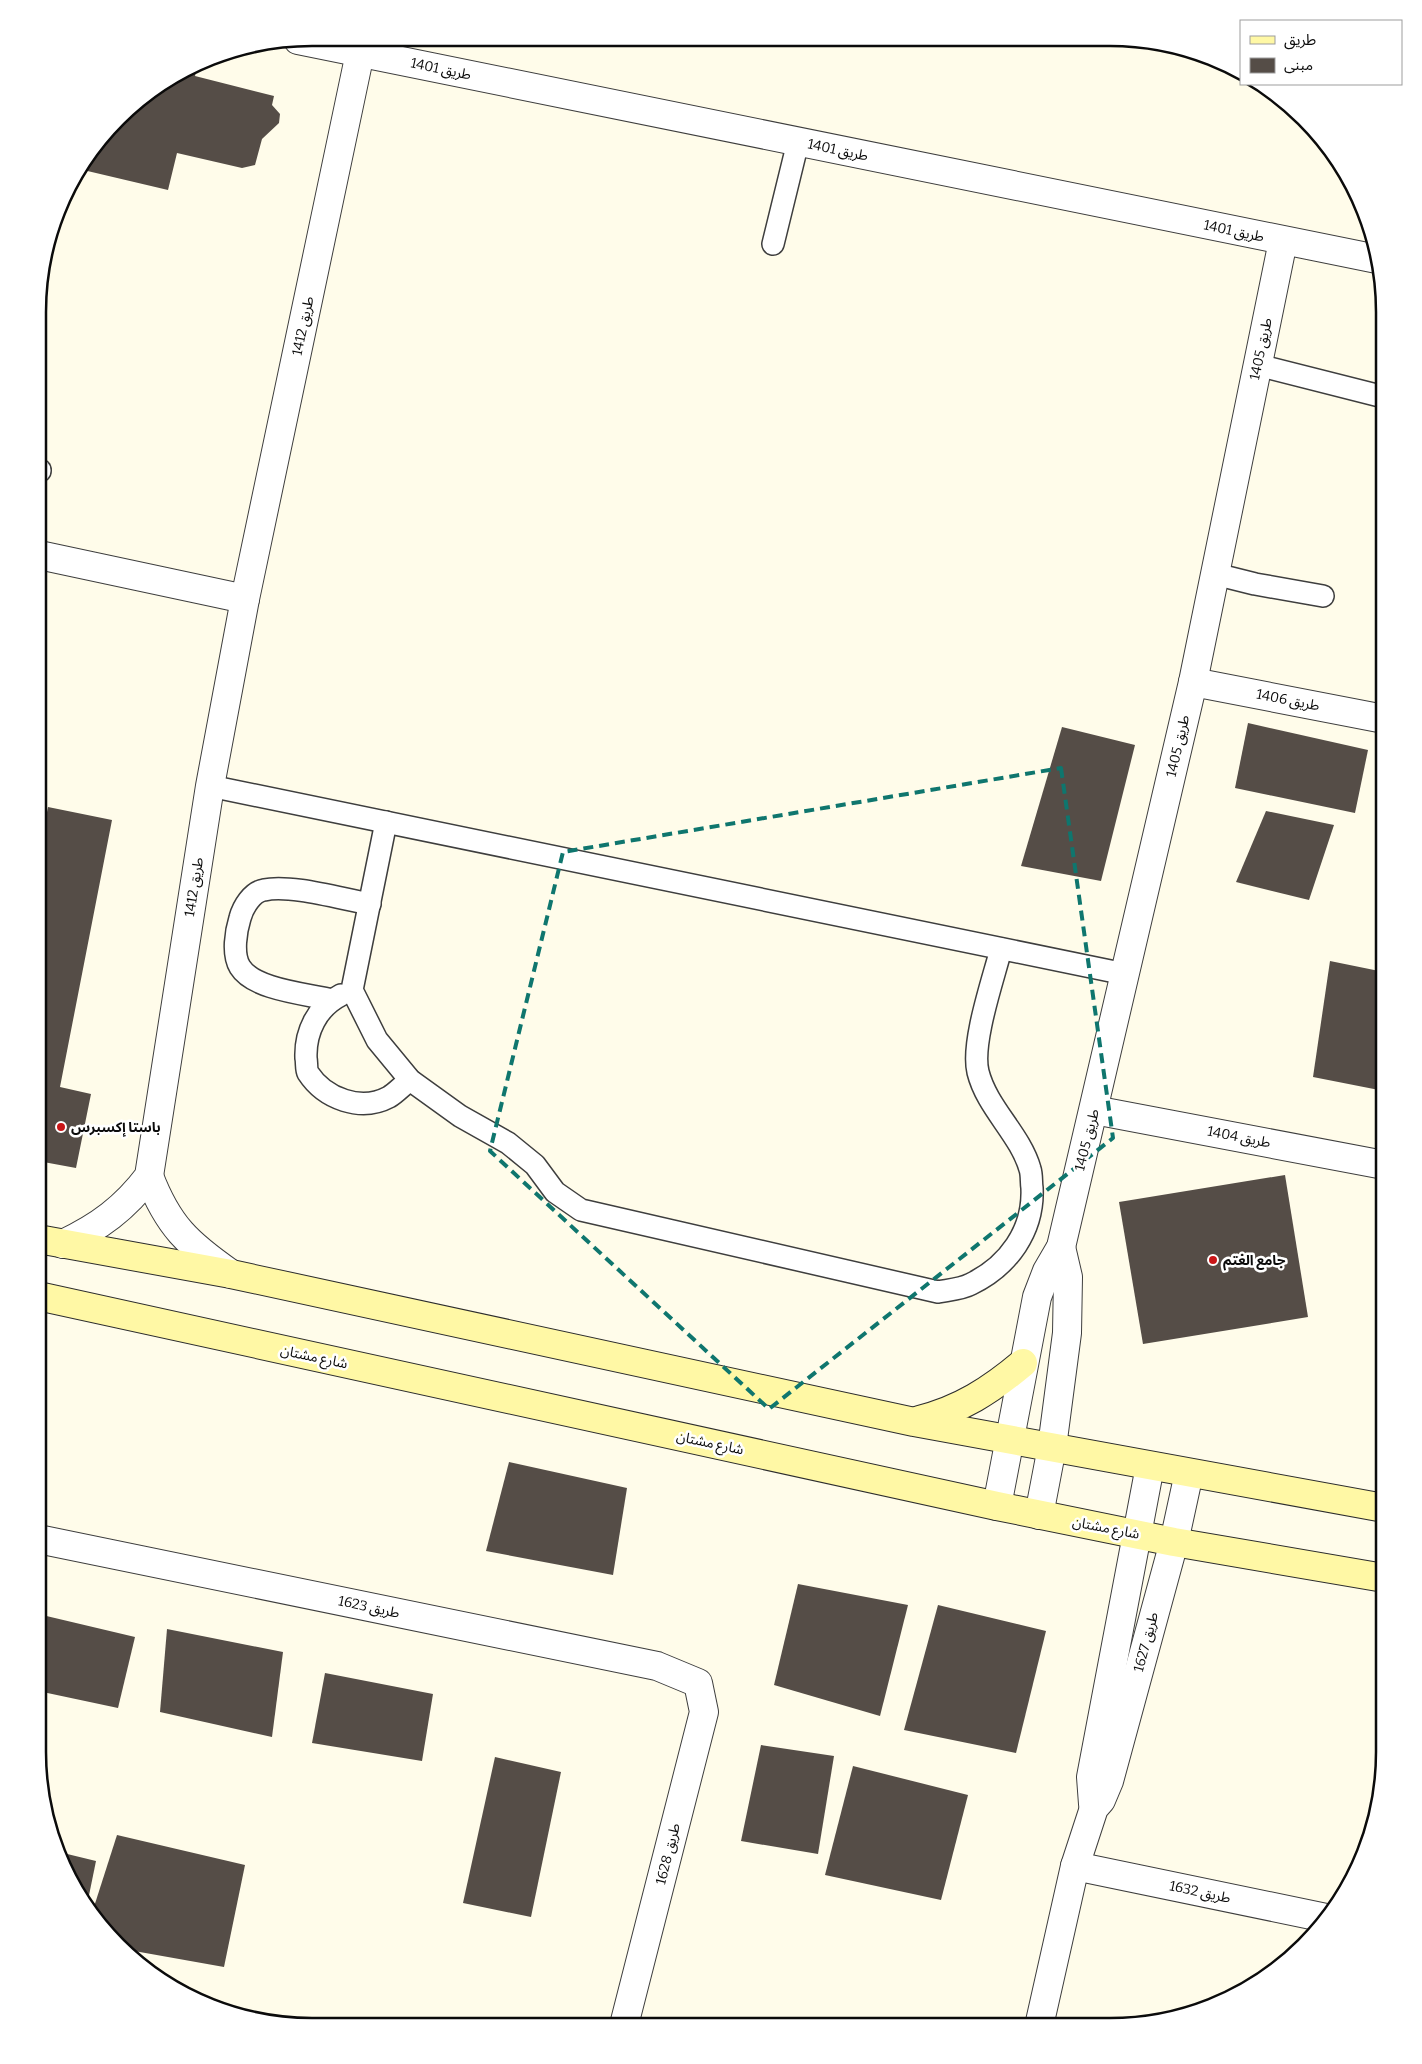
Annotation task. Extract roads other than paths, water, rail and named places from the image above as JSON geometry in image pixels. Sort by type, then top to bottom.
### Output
[{"type":"street","name":"طريق 1401","points":[[327,46],[1370,258]]},
{"type":"street","name":"طريق 1412","points":[[51,1241],[91,1231],[116,1213],[134,1196],[149,1176],[210,786],[245,599],[360,53]]},
{"type":"street","name":"طريق 1405","points":[[997,1506],[1037,1297],[1047,1271],[1060,1248],[1094,1110],[1193,682],[1283,241]]},
{"type":"street","points":[[46,556],[245,599]]},
{"type":"street","name":"طريق 1406","points":[[1193,682],[1376,717]]},
{"type":"street","name":"طريق 1404","points":[[1094,1110],[1376,1163]]},
{"type":"street","name":"طريق 1412","points":[[149,1176],[158,1201],[173,1225],[197,1250],[231,1274]]},
{"type":"street","points":[[51,1241],[231,1274],[914,1422],[1010,1438],[1150,1466],[1376,1507]]},
{"type":"street","name":"طريق 1405","points":[[1039,1515],[1052,1447],[1069,1304],[1068,1276],[1060,1248]]},
{"type":"street","name":"شارع مشتان","points":[[46,1298],[1039,1515],[1174,1542],[1376,1577]]},
{"type":"street","points":[[914,1422],[945,1414],[973,1400],[999,1383],[1023,1363]]},
{"type":"street","name":"طريق 1627","points":[[1094,1808],[1091,1777],[1150,1466]]},
{"type":"street","name":"طريق 1627","points":[[1041,2018],[1075,1866],[1094,1808],[1101,1800],[1109,1781],[1174,1542],[1189,1473]]},
{"type":"street","name":"طريق 1623","points":[[46,1541],[658,1666],[698,1682]]},
{"type":"street","name":"طريق 1628","points":[[626,2018],[704,1712],[698,1682]]},
{"type":"street","name":"طريق 1632","points":[[1075,1866],[1319,1917]]},
{"type":"lane","points":[[773,244],[798,142]]},
{"type":"lane","points":[[1258,365],[1376,395]]},
{"type":"lane","points":[[1215,574],[1255,584],[1323,596]]},
{"type":"lane","points":[[210,786],[1125,974]]},
{"type":"lane","points":[[386,822],[352,990],[377,1040],[410,1080],[460,1116],[508,1143],[535,1165],[555,1192],[581,1210],[938,1292],[969,1286],[999,1268],[1022,1239],[1033,1204],[1030,1169],[1013,1135],[988,1097],[978,1071],[978,1041],[1001,949]]},
{"type":"lane","points":[[332,1000],[272,987],[253,978],[240,967],[235,947],[240,917],[250,897],[261,890],[279,888],[370,904]]},
{"type":"lane","points":[[352,990],[332,1000],[318,1014],[306,1044],[307,1071],[324,1090],[346,1101],[369,1103],[389,1097],[410,1080]]},
{"type":"place","name":"باستا إكسبرس","points":[[61,1127]]},
{"type":"place","name":"جامع الغتم","points":[[1213,1260]]}]
